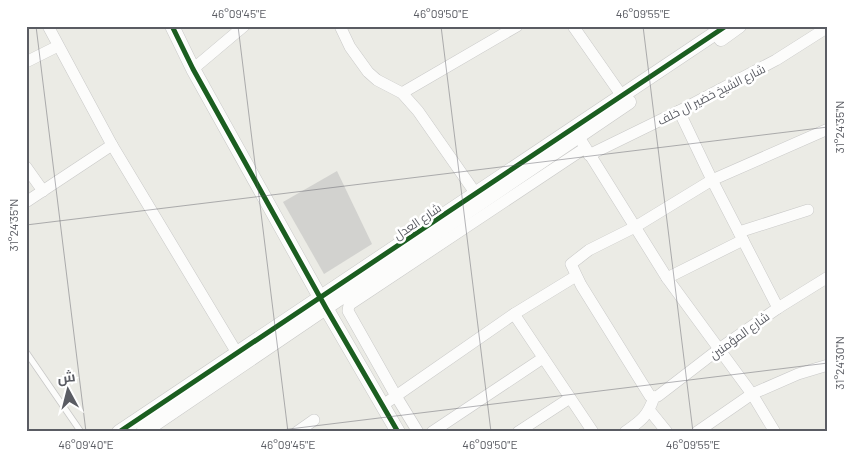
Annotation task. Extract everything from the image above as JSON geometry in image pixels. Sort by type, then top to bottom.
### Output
[{"type":"street","points":[[48,26],[112,145],[237,354]]},
{"type":"street","points":[[172,26],[193,68],[398,432]]},
{"type":"street","points":[[193,68],[244,26]]},
{"type":"street","points":[[340,26],[350,47],[368,72],[377,80],[402,93],[418,111],[476,194]]},
{"type":"street","points":[[402,93],[517,26]]},
{"type":"street","points":[[573,26],[622,96]]},
{"type":"street","name":"شارع العدل","points":[[143,432],[476,194],[726,26]]},
{"type":"street","name":"شارع العدل","points":[[119,432],[237,354],[585,147],[739,26]]},
{"type":"street","name":"شارع الشيخ خضير ال خلف","points":[[418,432],[348,311],[349,304],[585,147],[679,111],[776,60],[828,27]]},
{"type":"street","points":[[26,62],[58,46]]},
{"type":"street","points":[[679,111],[778,308]]},
{"type":"street","points":[[625,432],[640,422],[650,411],[654,398],[650,396],[576,276],[571,264],[589,250],[635,227],[712,180],[828,130]]},
{"type":"street","points":[[26,202],[112,145]]},
{"type":"street","points":[[585,147],[666,278],[752,394],[775,432]]},
{"type":"street","points":[[26,167],[43,191]]},
{"type":"street","points":[[666,278],[741,236],[808,210]]},
{"type":"street","points":[[382,405],[514,314],[576,276]]},
{"type":"street","name":"شارع المؤمنين","points":[[654,398],[778,308],[828,278]]},
{"type":"street","points":[[514,314],[593,432]]},
{"type":"street","points":[[432,432],[543,358]]},
{"type":"street","points":[[697,432],[752,394],[798,374],[828,365]]},
{"type":"street","points":[[518,432],[570,398]]},
{"type":"street","points":[[650,411],[667,432]]},
{"type":"street","points":[[297,432],[314,420]]},
{"type":"lane","points":[[26,352],[81,432]]},
{"type":"building","points":[[337,171],[372,244],[324,274],[283,202]]},
{"type":"cycle path","points":[[172,26],[193,69],[326,308],[398,432]]},
{"type":"cycle path","points":[[119,432],[726,26]]}]
